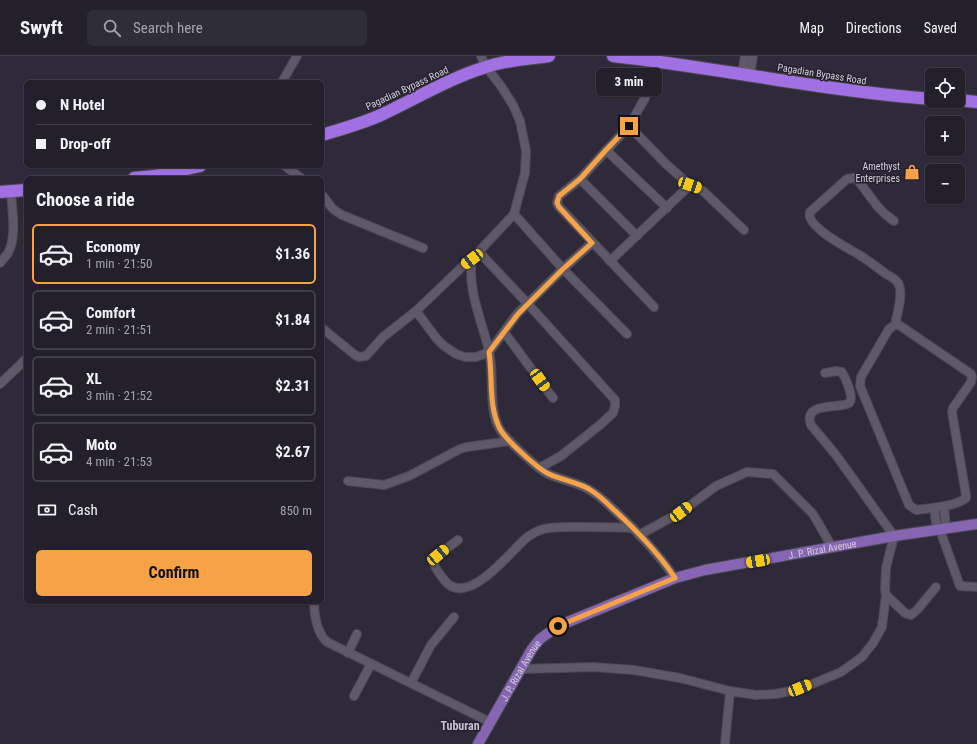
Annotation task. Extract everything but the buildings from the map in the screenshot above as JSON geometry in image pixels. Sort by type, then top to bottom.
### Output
[{"type":"highway","name":"Pagadian Bypass Road","points":[[324,134],[341,130],[380,115],[458,77],[484,61],[508,61],[549,56]]},
{"type":"highway","name":"Pagadian Bypass Road","points":[[613,56],[659,61],[848,91],[925,98]]},
{"type":"highway","points":[[965,101],[977,102]]},
{"type":"highway","points":[[159,176],[192,168]]},
{"type":"highway","points":[[6,192],[24,190]]},
{"type":"main road","name":"J. P. Rizal Avenue","points":[[478,744],[532,649],[540,639],[558,626],[675,578],[705,570],[894,536],[977,524]]},
{"type":"street","points":[[283,80],[297,56]]},
{"type":"street","points":[[745,56],[746,74]]},
{"type":"street","points":[[746,74],[753,56]]},
{"type":"street","points":[[324,330],[355,355],[362,357],[366,356],[383,337],[416,311],[472,259],[514,214],[525,173],[526,151],[524,135],[520,120],[513,105],[484,61]]},
{"type":"street","points":[[654,307],[592,243],[557,203],[559,196],[580,179],[629,126],[645,98],[659,61]]},
{"type":"street","points":[[629,126],[667,165],[690,185],[703,191],[744,230]]},
{"type":"street","points":[[606,150],[667,208]]},
{"type":"street","points":[[288,168],[298,176]]},
{"type":"street","points":[[894,221],[885,214],[857,179],[854,178],[847,179],[810,212],[809,215],[814,225],[823,232],[861,256],[898,283],[901,291],[895,325]]},
{"type":"street","points":[[580,179],[637,236]]},
{"type":"street","points":[[610,262],[690,185]]},
{"type":"street","points":[[0,263],[8,253],[11,244],[13,227],[6,192]]},
{"type":"street","points":[[324,198],[333,209],[342,215],[423,248]]},
{"type":"street","points":[[514,214],[563,269],[627,334]]},
{"type":"street","points":[[416,311],[437,339],[456,354],[466,357],[476,357],[489,352],[518,314],[563,269],[592,243]]},
{"type":"street","points":[[479,252],[612,394],[615,400],[613,413],[601,424],[564,453],[539,468]]},
{"type":"street","points":[[472,259],[471,280],[492,367],[494,412],[501,431],[539,468],[548,474],[588,489],[599,496],[633,528],[666,565],[675,578]]},
{"type":"street","points":[[895,325],[899,325],[971,374],[972,377],[971,382],[953,408],[952,412],[966,498],[960,502],[944,506],[916,510],[910,505],[860,386],[861,377],[889,329],[895,325]]},
{"type":"street","points":[[504,332],[553,398]]},
{"type":"street","points":[[0,384],[24,361]]},
{"type":"street","points":[[521,669],[594,667],[634,670],[680,678],[730,691],[756,695],[775,694],[800,688],[841,672],[862,657],[870,649],[882,627],[886,595],[886,568],[894,536],[836,455],[811,425],[809,420],[812,412],[827,406],[846,405],[850,403],[851,400],[845,377],[842,372],[836,371],[825,373]]},
{"type":"street","points":[[348,481],[373,485],[384,485],[408,476],[460,449],[510,441]]},
{"type":"street","points":[[639,535],[681,512],[716,486],[747,472],[773,474],[813,514],[832,547]]},
{"type":"street","points":[[941,530],[944,506]]},
{"type":"street","points":[[934,508],[960,586],[977,587]]},
{"type":"street","points":[[458,540],[438,555],[434,563],[436,569],[447,583],[453,588],[457,589],[476,584],[508,558],[523,540],[533,533],[544,529],[568,527],[633,528]]},
{"type":"street","points":[[886,595],[904,613],[911,616],[936,587]]},
{"type":"street","points":[[314,604],[317,625],[323,639],[327,642],[490,722]]},
{"type":"street","points":[[411,684],[431,645],[454,617]]},
{"type":"street","points":[[348,653],[356,634]]},
{"type":"street","points":[[354,696],[371,664]]},
{"type":"street","points":[[725,744],[730,691]]},
{"type":"place","name":"Amethyst Enterprises","points":[[912,172]]},
{"type":"district","name":"Tuburan","points":[[460,726]]},
{"type":"route","points":[[558,626],[675,578],[666,565],[633,528],[599,496],[588,489],[555,477],[539,468],[501,431],[494,412],[492,367],[489,352],[518,314],[563,269],[592,243],[559,207],[557,203],[559,196],[580,179],[629,126]]}]
